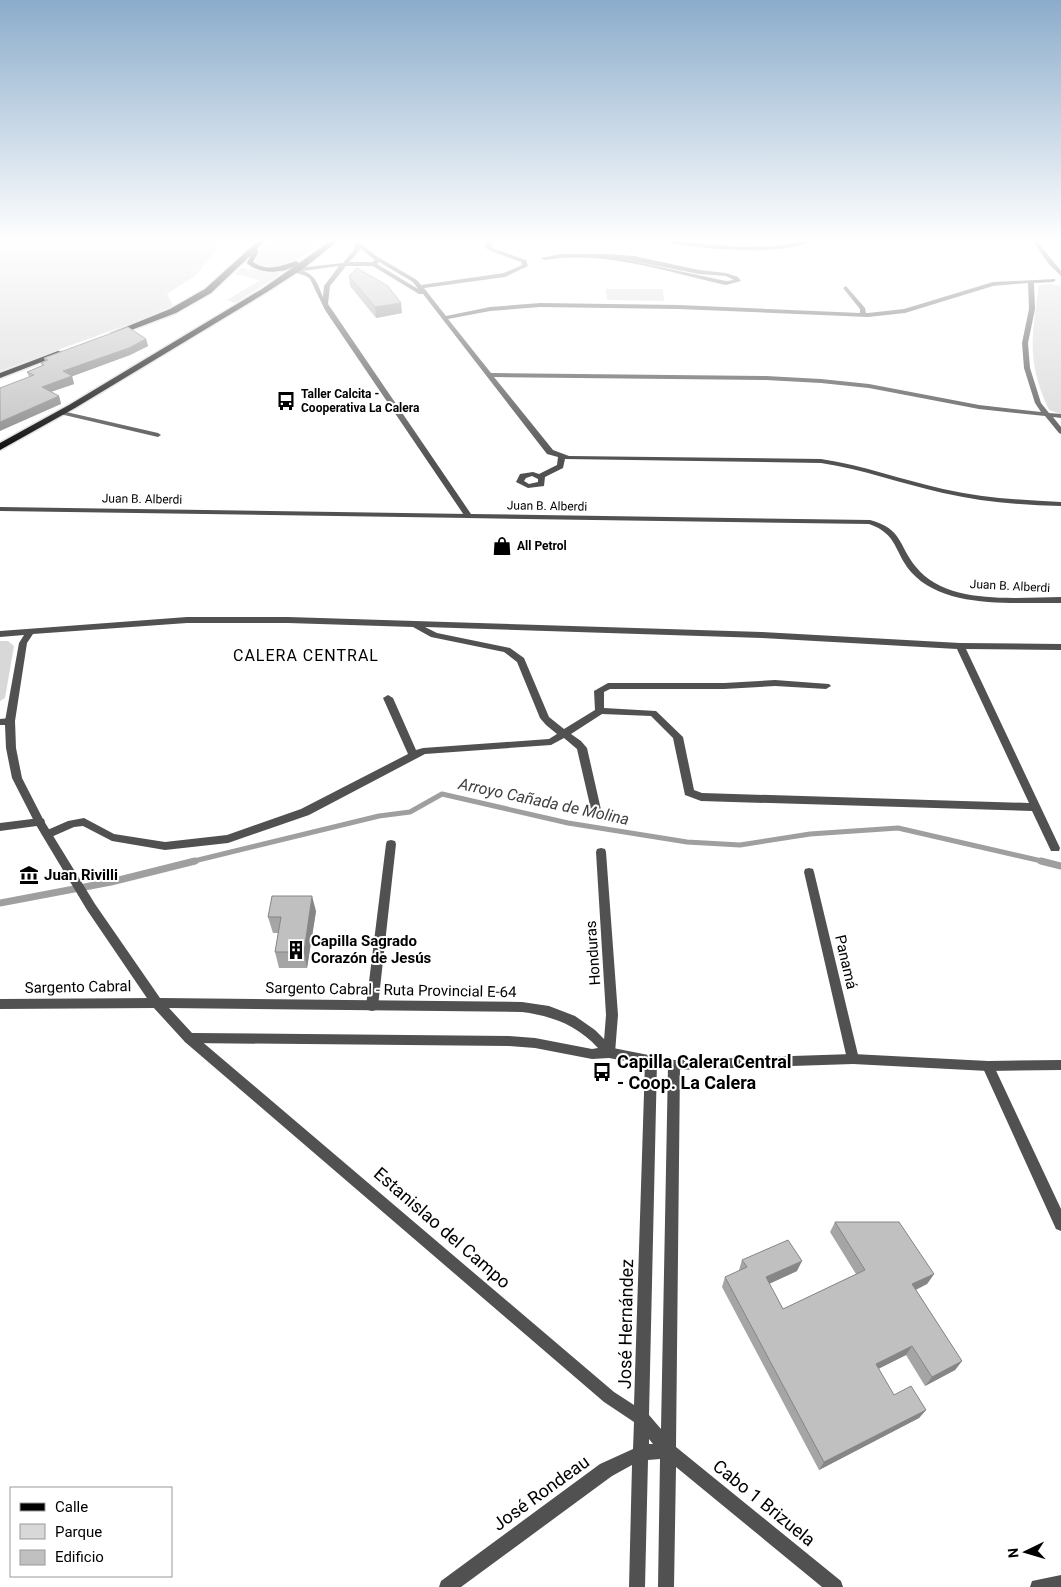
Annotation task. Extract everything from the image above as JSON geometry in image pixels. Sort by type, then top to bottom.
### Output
[{"type":"main road","points":[[106,336],[164,314]]},
{"type":"main road","points":[[0,447],[62,412],[222,314]]},
{"type":"main road","points":[[0,376],[72,349]]},
{"type":"street","points":[[332,314],[394,409],[428,453],[469,516]]},
{"type":"street","points":[[440,314],[550,452],[562,457],[821,461],[862,468],[911,483],[974,497],[1004,501],[1061,504]]},
{"type":"street","points":[[443,318],[464,314]]},
{"type":"street","points":[[841,314],[873,314]]},
{"type":"street","points":[[1031,314],[1026,336],[1025,354],[1034,392],[1045,414],[1061,432]]},
{"type":"street","points":[[489,375],[766,378],[821,381],[869,386],[963,405],[1061,416]]},
{"type":"street","points":[[62,412],[158,435]]},
{"type":"street","points":[[540,476],[560,466],[562,457]]},
{"type":"street","name":"Juan B. Alberdi","points":[[0,509],[870,522],[886,527],[892,532],[912,569],[930,584],[942,589],[989,598],[1061,600]]},
{"type":"street","points":[[0,634],[29,634],[108,625],[196,620],[288,620],[762,635],[960,646],[1061,648]]},
{"type":"street","points":[[416,625],[434,635],[507,650],[516,654],[521,660],[550,726],[565,734],[582,748],[597,814]]},
{"type":"street","name":"Estanislao del Campo","points":[[29,634],[23,643],[5,721],[17,778],[40,822],[91,907],[157,1003],[189,1038],[609,1397],[643,1419],[667,1450]]},
{"type":"street","points":[[960,646],[1054,848]]},
{"type":"street","points":[[600,710],[600,691],[608,686],[724,686],[775,683],[826,686]]},
{"type":"street","points":[[388,698],[414,756]]},
{"type":"street","points":[[48,834],[72,824],[84,822],[112,837],[165,846],[228,839],[305,812],[414,756],[433,749],[551,742],[600,710],[653,712],[678,737],[682,748],[689,792],[694,796],[1035,807]]},
{"type":"street","points":[[0,827],[40,822]]},
{"type":"street","points":[[372,1006],[391,844]]},
{"type":"street","name":"Honduras","points":[[601,852],[612,1015],[609,1053]]},
{"type":"street","name":"Panamá","points":[[809,872],[853,1059]]},
{"type":"street","name":"Sargento Cabral - Ruta Provincial E-64","points":[[157,1003],[522,1007],[546,1009],[563,1015],[579,1024],[596,1036],[609,1053]]},
{"type":"street","name":"Sargento Cabral","points":[[0,1004],[157,1003]]},
{"type":"street","points":[[189,1038],[509,1041],[535,1043],[592,1054],[609,1053],[674,1065],[853,1059],[988,1066],[1061,1066]]},
{"type":"street","name":"José Hernández","points":[[637,1587],[643,1419],[651,1062]]},
{"type":"street","points":[[666,1587],[674,1065]]},
{"type":"street","points":[[988,1066],[1061,1224]]},
{"type":"street","name":"José Rondeau","points":[[447,1587],[606,1470],[641,1452],[667,1450]]},
{"type":"street","name":"Cabo 1 Brizuela","points":[[667,1450],[835,1587]]},
{"type":"street","points":[[1038,1587],[1061,1583]]},
{"type":"green space","points":[[0,314],[154,314],[143,319],[0,371]]},
{"type":"green space","points":[[1035,314],[1061,314],[1061,414],[1049,410],[1037,377],[1033,348]]},
{"type":"green space","points":[[0,641],[8,641],[14,646],[5,698],[0,701]]},
{"type":"building","points":[[128,327],[146,339],[129,348],[63,371],[72,376],[42,387],[59,396],[0,422],[0,388],[34,375],[27,372],[44,365],[41,363],[48,360],[44,358]]},
{"type":"building","points":[[272,896],[312,896],[304,952],[275,952],[281,917],[268,917]]},
{"type":"building","points":[[835,1222],[899,1222],[934,1274],[912,1284],[962,1361],[932,1377],[912,1346],[876,1364],[894,1395],[911,1386],[926,1410],[824,1462],[725,1277],[747,1267],[742,1260],[788,1240],[802,1261],[766,1277],[783,1309],[865,1270]]},
{"type":"waterway","name":"Arroyo Cañada de Molina","points":[[190,862],[379,816],[410,812],[442,794],[568,823],[687,842],[740,845],[810,834],[898,828],[1046,862]]},
{"type":"waterway","name":"Arroyo Cañada de Molina","points":[[0,903],[111,882],[195,861]]},
{"type":"waterway","name":"Arroyo Cañada de Molina","points":[[1041,861],[1061,866]]},
{"type":"place","name":"Taller Calcita - Cooperativa La Calera","points":[[286,401]]},
{"type":"place","name":"All Petrol","points":[[502,546]]},
{"type":"place","name":"Juan Rivilli","points":[[29,875]]},
{"type":"place","name":"Capilla Sagrado Corazón de Jesús","points":[[296,950]]},
{"type":"place","name":"Capilla Calera Central - Coop. La Calera","points":[[602,1072]]},
{"type":"district","name":"CALERA CENTRAL","points":[[306,655]]}]
